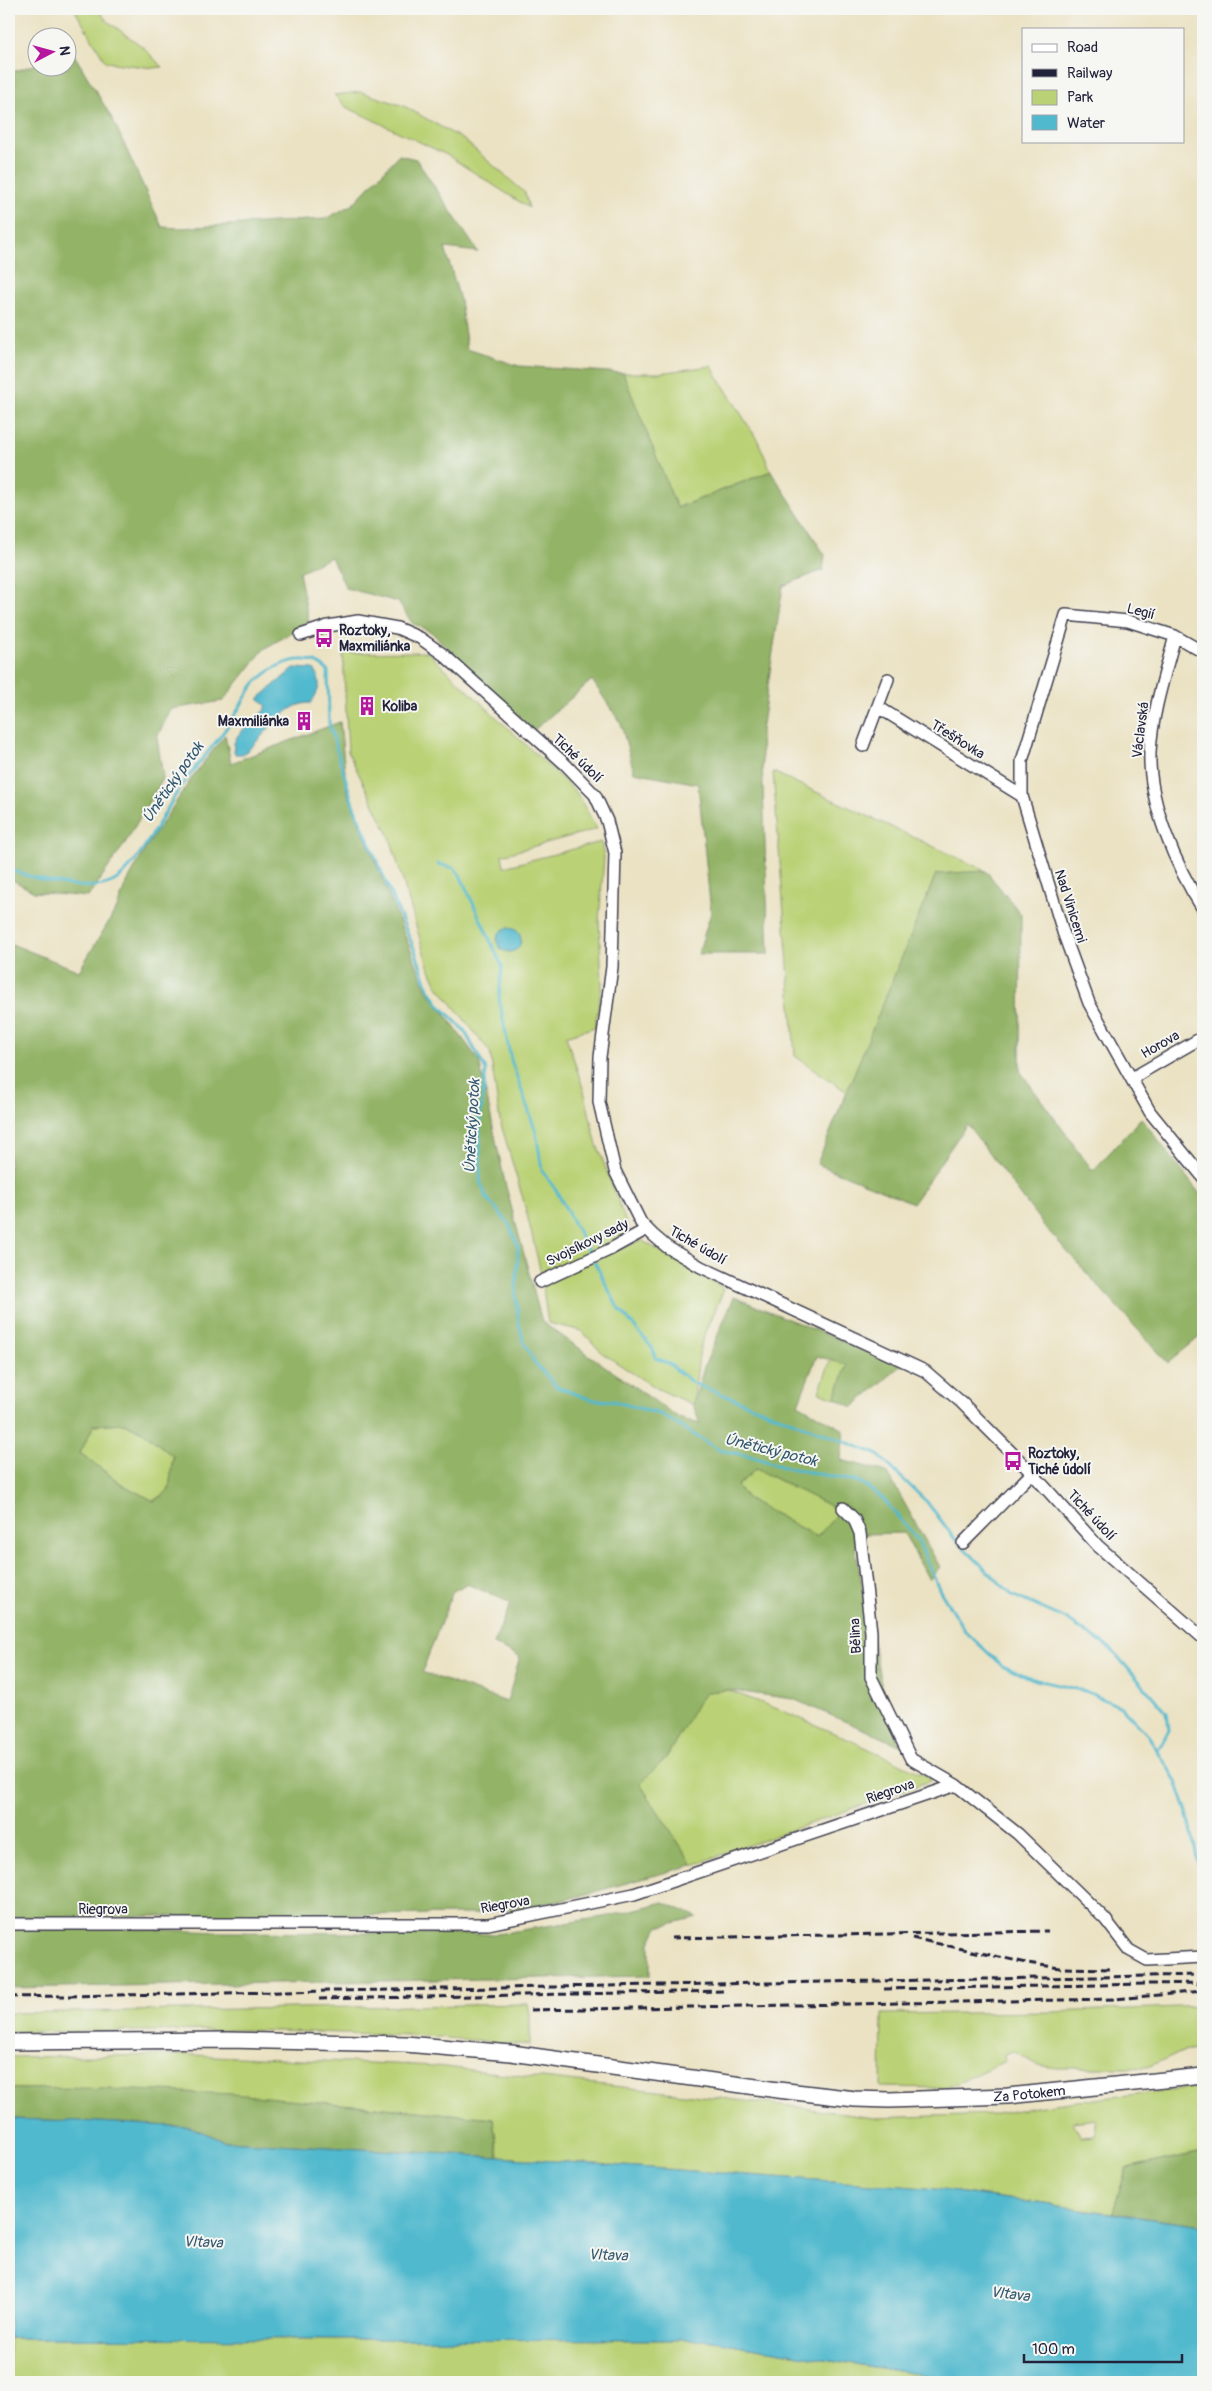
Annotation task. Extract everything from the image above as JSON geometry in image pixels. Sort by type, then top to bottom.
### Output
[{"type":"main road","name":"Za Potokem","points":[[9,2042],[228,2040],[405,2044],[511,2053],[855,2099],[945,2100],[1203,2076]]},
{"type":"street","name":"Legií","points":[[1066,615],[1128,621],[1175,636],[1203,652]]},
{"type":"street","name":"Nad Vinicemi","points":[[1066,615],[1022,761],[1022,796],[1063,932],[1089,1003],[1150,1112],[1203,1177]]},
{"type":"street","name":"Tiché údolí","points":[[301,635],[328,626],[358,621],[397,628],[420,638],[444,655],[565,764],[595,795],[607,822],[615,853],[612,967],[600,1057],[599,1102],[622,1188],[647,1229],[667,1247],[701,1267],[925,1371],[962,1403],[1032,1473],[1098,1546],[1203,1638]]},
{"type":"street","name":"Václavská","points":[[1175,636],[1158,700],[1150,751],[1152,787],[1162,826],[1203,908]]},
{"type":"street","points":[[863,746],[888,679]]},
{"type":"street","name":"Třešňovka","points":[[878,707],[1022,796]]},
{"type":"street","name":"Horova","points":[[1132,1078],[1203,1037]]},
{"type":"street","name":"Svojsíkovy sady","points":[[540,1282],[609,1250],[647,1229]]},
{"type":"street","points":[[963,1543],[1032,1473]]},
{"type":"street","name":"Bělina","points":[[843,1508],[854,1519],[860,1532],[870,1632],[871,1677],[911,1759]]},
{"type":"street","name":"Riegrova","points":[[911,1759],[956,1786],[1018,1834],[1105,1919],[1129,1950],[1147,1960],[1203,1957]]},
{"type":"street","name":"Riegrova","points":[[9,1924],[488,1924],[634,1894],[956,1786]]},
{"type":"green space","points":[[74,9],[98,9],[107,21],[143,47],[162,67],[153,68],[106,62]]},
{"type":"green space","points":[[78,61],[113,120],[162,227],[179,228],[325,219],[352,205],[399,155],[416,159],[478,252],[445,248],[460,300],[467,349],[519,366],[623,373],[677,508],[771,471],[825,555],[823,570],[783,586],[761,731],[769,954],[698,954],[711,913],[698,784],[634,772],[621,724],[592,680],[533,731],[431,632],[412,623],[398,602],[346,588],[331,557],[299,572],[309,622],[264,649],[223,701],[171,709],[157,737],[163,778],[124,845],[88,897],[34,892],[9,878],[9,73],[28,67],[28,78],[78,78]]},
{"type":"green space","points":[[361,92],[404,106],[464,140],[525,193],[529,208],[447,155],[346,107],[334,95]]},
{"type":"green space","points":[[711,366],[758,441],[771,471],[676,508],[623,373],[659,373]]},
{"type":"green space","points":[[427,652],[576,792],[597,829],[502,855],[504,867],[601,842],[604,857],[599,921],[602,984],[595,1027],[566,1036],[584,1091],[596,1142],[630,1233],[611,1244],[541,1273],[525,1206],[500,1121],[490,1052],[437,985],[427,963],[390,837],[348,752],[343,653]]},
{"type":"green space","points":[[340,722],[347,791],[426,988],[479,1061],[505,1183],[542,1322],[679,1418],[700,1424],[693,1405],[704,1367],[734,1297],[902,1365],[853,1407],[835,1398],[847,1365],[817,1356],[798,1404],[844,1430],[841,1460],[887,1472],[940,1567],[929,1580],[904,1533],[865,1534],[855,1547],[887,1715],[902,1746],[793,1699],[727,1690],[707,1692],[698,1702],[666,1758],[640,1784],[693,1865],[557,1902],[474,1914],[9,1917],[9,943],[79,971],[117,908],[125,886],[146,848],[193,776],[225,735],[231,763]],"holes":[[[124,1423],[143,1432],[173,1456],[169,1490],[154,1501],[123,1485],[80,1453],[94,1425]],[[756,1469],[840,1511],[817,1537],[748,1499],[737,1486]],[[467,1584],[511,1603],[493,1644],[520,1657],[507,1702],[422,1672],[453,1591]]]},
{"type":"green space","points":[[773,772],[986,871],[936,874],[847,1092],[795,1056]]},
{"type":"green space","points":[[986,871],[1021,914],[1020,1071],[1093,1171],[1141,1118],[1203,1198],[1203,1334],[1168,1363],[1044,1226],[967,1124],[913,1203],[817,1164],[936,874]]},
{"type":"green space","points":[[641,1240],[721,1286],[723,1291],[700,1347],[693,1405],[654,1387],[602,1353],[582,1331],[548,1323],[542,1282]]},
{"type":"green space","points":[[831,1359],[848,1365],[835,1398],[819,1392]]},
{"type":"green space","points":[[124,1423],[143,1432],[173,1456],[169,1490],[153,1501],[123,1485],[80,1453],[94,1425]]},
{"type":"green space","points":[[756,1469],[841,1511],[817,1537],[748,1499],[737,1486]]},
{"type":"green space","points":[[727,1690],[829,1731],[929,1777],[930,1781],[693,1865],[640,1784],[666,1757],[698,1701],[707,1692]]},
{"type":"green space","points":[[664,1902],[697,1917],[658,1927],[650,1943],[650,1976],[9,1988],[9,1928],[497,1934],[609,1916]]},
{"type":"green space","points":[[528,2004],[530,2014],[530,2045],[412,2035],[242,2030],[9,2032],[9,2013]]},
{"type":"green space","points":[[1203,2006],[1203,2048],[1182,2051],[1148,2067],[1057,2068],[1037,2065],[1013,2051],[1004,2054],[1005,2061],[947,2088],[881,2087],[882,2014],[1052,2012]]},
{"type":"green space","points":[[191,2055],[436,2066],[790,2106],[873,2118],[996,2114],[1054,2104],[1203,2086],[1203,2152],[1127,2168],[1112,2213],[927,2188],[498,2157],[493,2118],[191,2093],[9,2089],[9,2057]],"holes":[[[1096,2119],[1096,2136],[1081,2137],[1073,2122]]]},
{"type":"green space","points":[[82,2088],[233,2094],[493,2118],[498,2157],[224,2141],[190,2127],[9,2119],[9,2089]]},
{"type":"green space","points":[[1203,2152],[1203,2226],[1112,2213],[1127,2168]]},
{"type":"green space","points":[[9,2338],[706,2340],[966,2382],[9,2382]]},
{"type":"water","points":[[294,668],[314,669],[317,674],[319,686],[311,703],[301,704],[292,708],[274,722],[243,754],[235,754],[235,740],[239,734],[267,706],[258,699]]},
{"type":"water","points":[[509,928],[518,931],[521,940],[518,949],[509,952],[500,949],[497,940],[500,931]]},
{"type":"water","name":"Vltava","points":[[9,2119],[190,2127],[224,2141],[498,2157],[927,2188],[1203,2226],[1203,2382],[966,2382],[706,2340],[9,2338]]},
{"type":"waterway","name":"Únětický potok","points":[[9,869],[46,881],[75,886],[101,885],[112,882],[121,876],[139,854],[178,791],[227,728],[251,688],[258,680],[274,668],[293,661],[311,661],[328,671],[329,723],[353,804],[415,951],[428,987],[439,1005],[464,1030],[486,1070],[480,1119],[480,1181],[486,1197],[509,1224],[518,1247],[516,1293],[518,1318],[523,1341],[535,1363],[557,1387],[592,1400],[613,1401],[660,1414],[719,1450],[754,1457],[783,1467],[860,1482],[882,1498],[918,1540],[940,1591],[965,1631],[1002,1666],[1036,1680],[1085,1691],[1121,1707],[1148,1735],[1176,1781],[1189,1819],[1203,1887]]},
{"type":"waterway","points":[[438,864],[454,868],[460,875],[502,966],[499,999],[511,1060],[536,1132],[542,1170],[557,1192],[591,1256]]},
{"type":"waterway","points":[[594,1261],[617,1306],[653,1349],[655,1358],[668,1363],[693,1383],[877,1454],[927,1502],[955,1539],[1012,1595],[1066,1619],[1111,1649],[1167,1713],[1169,1730],[1158,1750]]},
{"type":"railway","points":[[671,1938],[1048,1931]]},
{"type":"railway","points":[[912,1938],[1027,1963],[1060,1968],[1113,1969]]},
{"type":"railway","points":[[9,1997],[1203,1975]]},
{"type":"railway","points":[[884,1989],[1203,1983]]},
{"type":"railway","points":[[319,1999],[726,1991]]},
{"type":"railway","points":[[530,2010],[1115,1999],[1203,1991]]},
{"type":"place","name":"Roztoky, Maxmiliánka","points":[[324,638]]},
{"type":"place","name":"Koliba","points":[[367,706]]},
{"type":"place","name":"Maxmiliánka","points":[[304,721]]},
{"type":"place","name":"Roztoky, Tiché údolí","points":[[1013,1461]]}]
